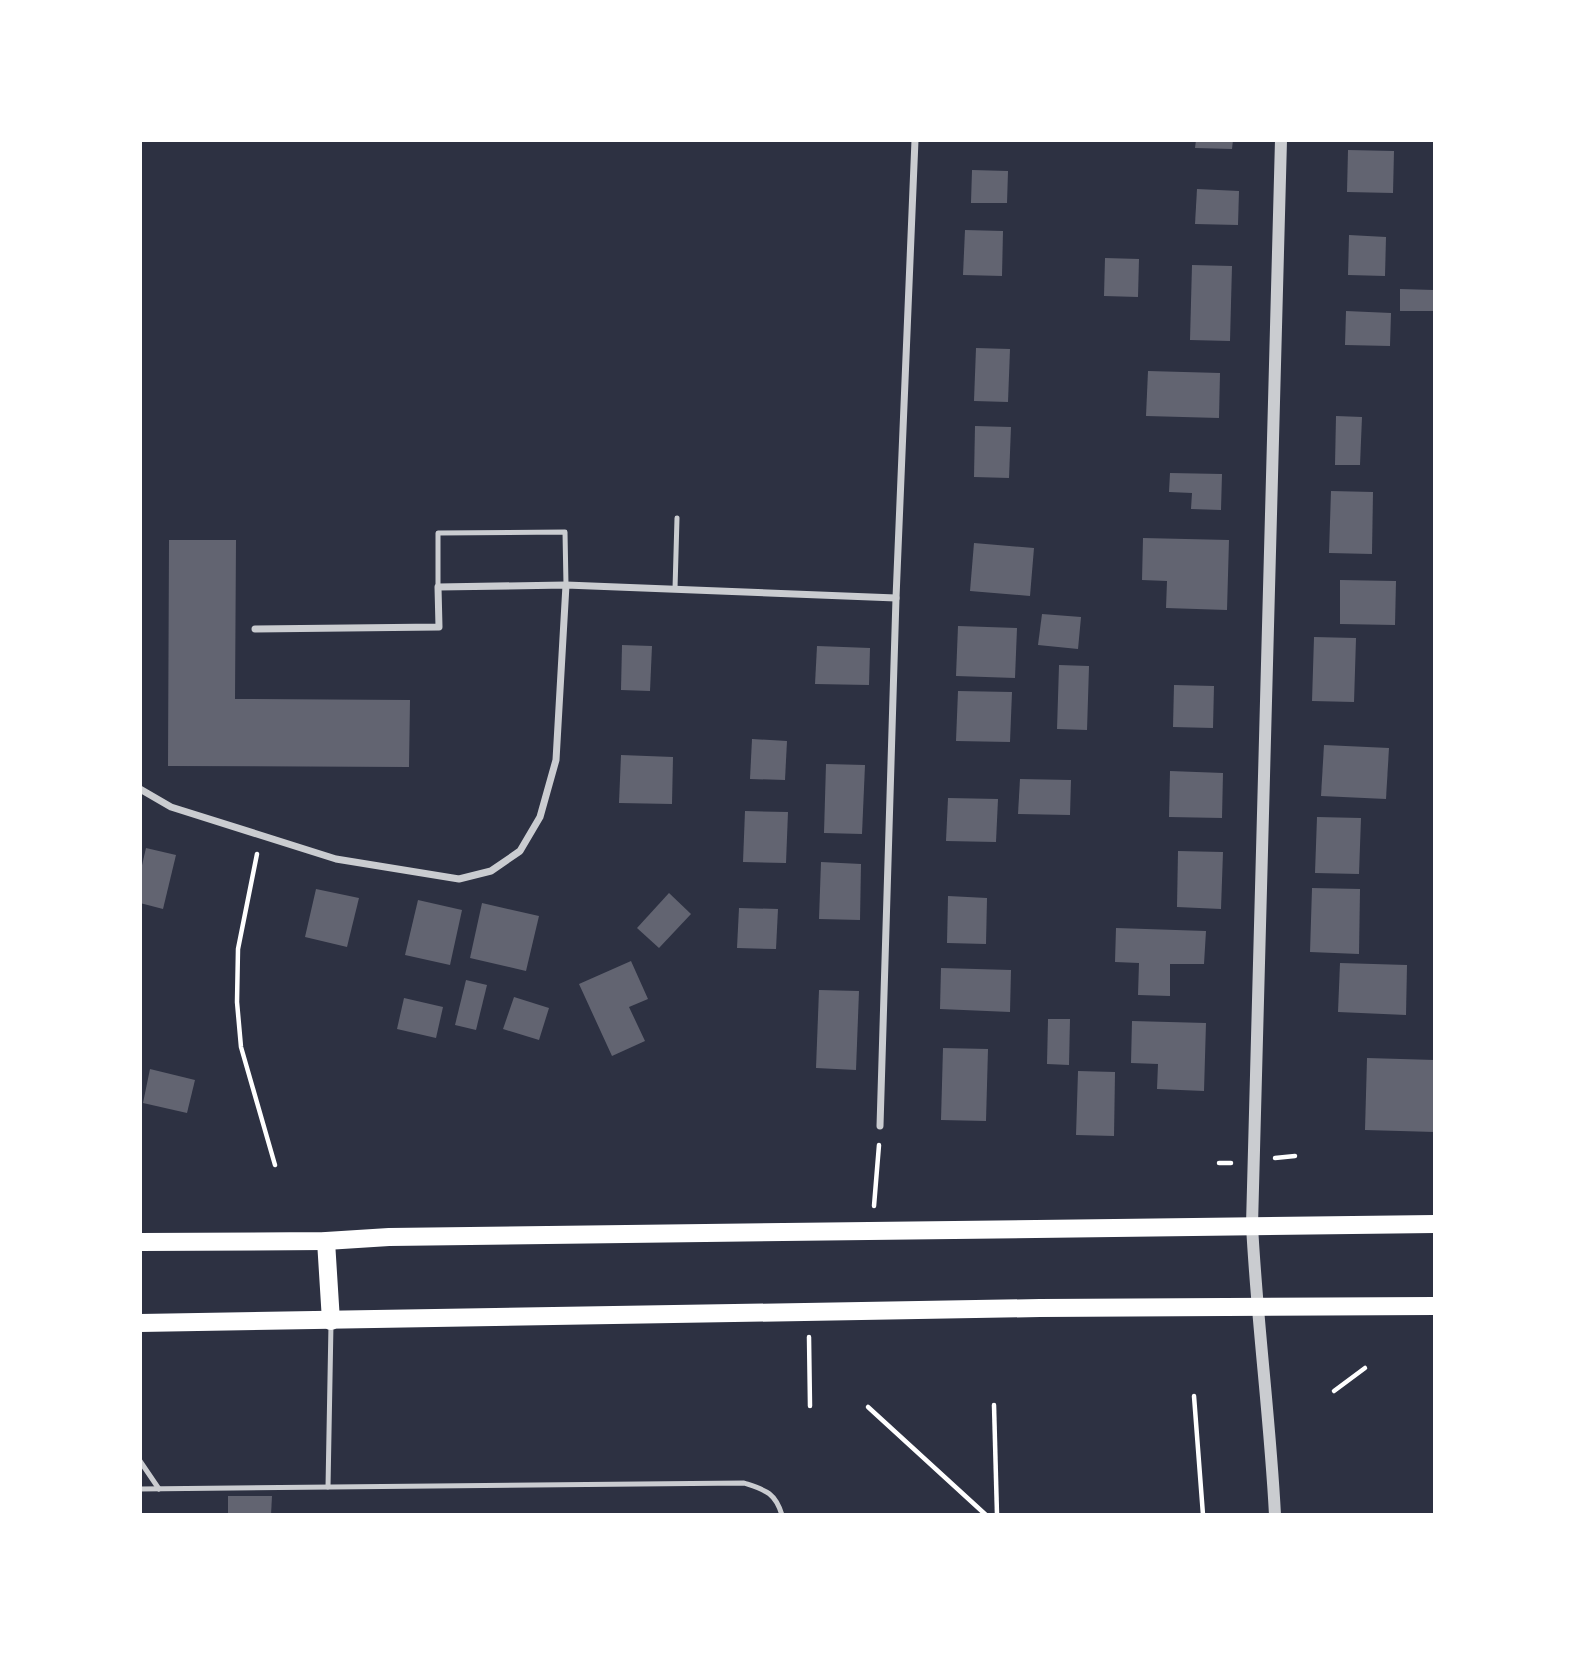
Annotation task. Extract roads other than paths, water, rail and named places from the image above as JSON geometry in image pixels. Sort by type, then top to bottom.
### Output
[{"type":"main road","points":[[140,1242],[1435,1224]]},
{"type":"main road","points":[[326,1241],[331,1321]]},
{"type":"main road","points":[[140,1323],[809,1312],[1435,1306]]},
{"type":"street","points":[[880,1126],[915,140]]},
{"type":"street","points":[[1275,1515],[1266,1393],[1256,1307],[1252,1225],[1281,140]]},
{"type":"street","points":[[255,629],[439,627],[438,587],[566,585],[897,598]]},
{"type":"street","points":[[140,789],[172,807],[336,859],[459,879],[491,871],[520,851],[540,817],[556,760],[566,585]]},
{"type":"lane","points":[[675,589],[677,518]]},
{"type":"lane","points":[[438,587],[438,533],[565,532],[566,585]]},
{"type":"lane","points":[[328,1487],[331,1321]]},
{"type":"lane","points":[[140,1461],[159,1489]]},
{"type":"lane","points":[[140,1489],[744,1483],[767,1490],[779,1503],[782,1515]]}]
